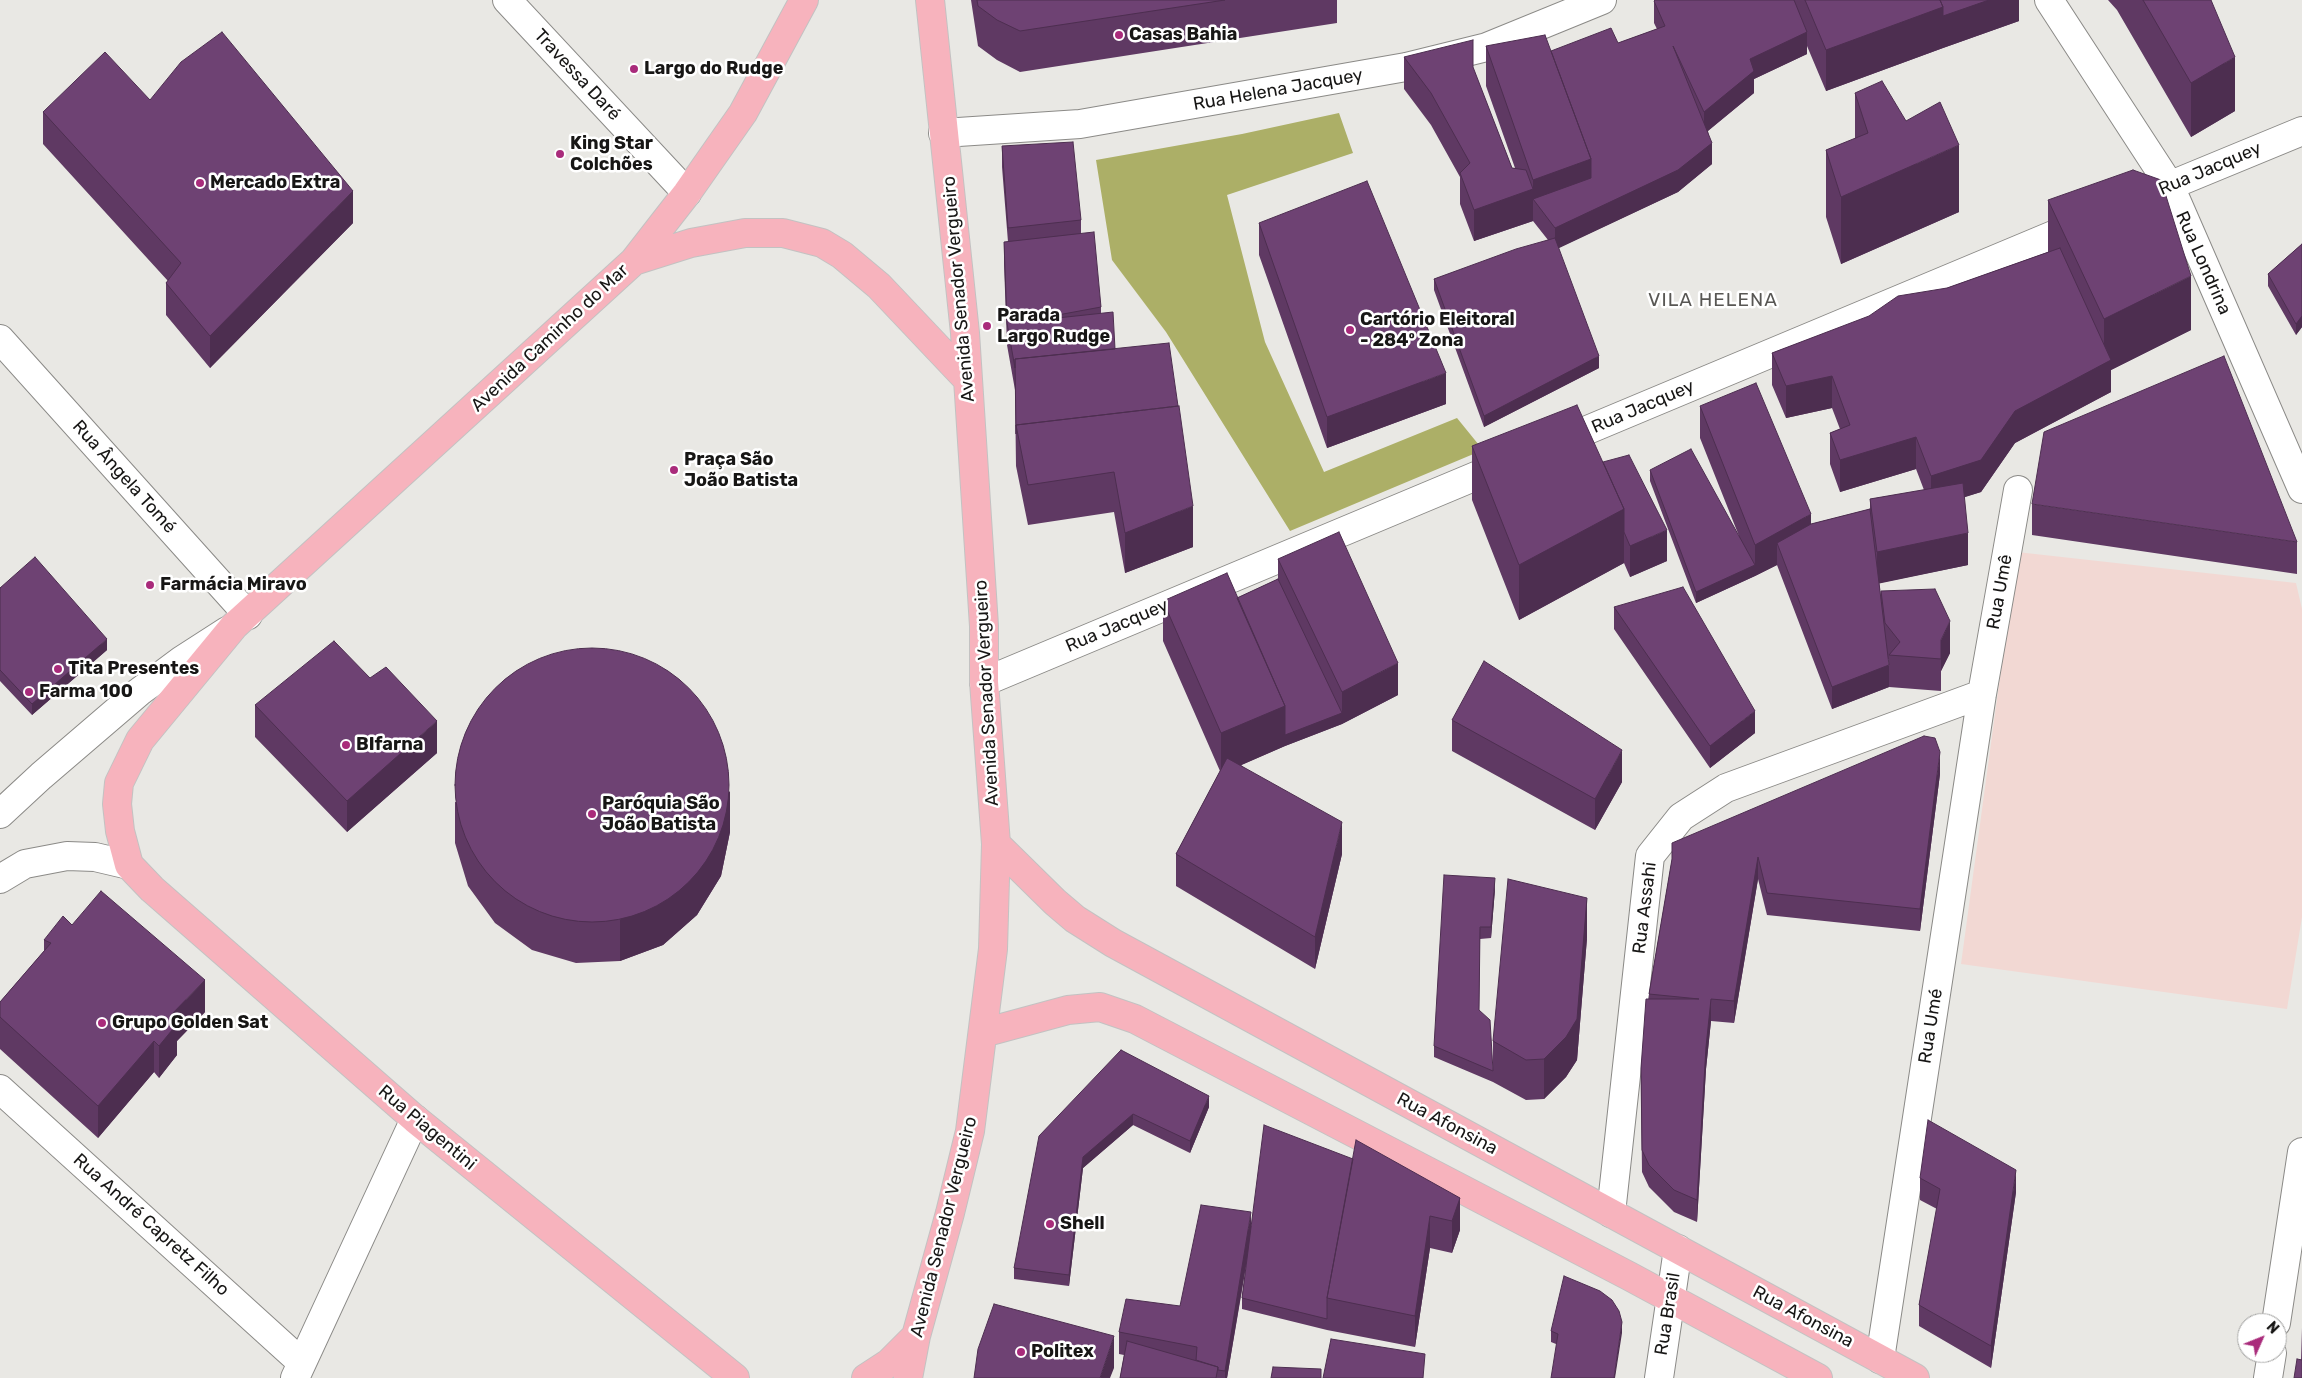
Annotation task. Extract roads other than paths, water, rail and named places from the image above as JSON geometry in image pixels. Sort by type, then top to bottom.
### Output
[{"type":"main road","name":"Avenida Caminho do Mar","points":[[130,865],[120,831],[119,783],[140,740],[241,621],[634,261],[688,193],[743,113],[804,0]]},
{"type":"main road","name":"Avenida Senador Vergueiro","points":[[908,1378],[916,1336],[950,1213],[970,1131],[993,949],[996,844],[984,682],[984,626],[968,380],[957,249],[930,0]]},
{"type":"main road","points":[[634,261],[691,243],[745,233],[783,233],[822,243],[842,255],[879,286],[968,380]]},
{"type":"main road","name":"Rua Afonsina","points":[[996,844],[1055,902],[1075,919],[1112,943],[1915,1378]]},
{"type":"main road","name":"Rua Piagentini","points":[[130,865],[152,889],[415,1119],[735,1378]]},
{"type":"main road","points":[[983,1033],[1068,1010],[1100,1007],[1135,1019],[1671,1298],[1818,1378]]},
{"type":"main road","points":[[866,1378],[889,1362],[916,1336]]},
{"type":"street","name":"Travessa Daré","points":[[507,0],[688,193]]},
{"type":"street","name":"Rua Helena Jacquey","points":[[943,133],[1080,124],[1406,67],[1487,47],[1602,0]]},
{"type":"street","name":"Rua Londrina","points":[[2050,0],[2170,186],[2302,489]]},
{"type":"street","name":"Rua Jacquey","points":[[984,682],[2302,130]]},
{"type":"street","name":"Rua Ângela Tomé","points":[[0,339],[241,621]]},
{"type":"street","name":"Rua Umê","points":[[1982,694],[2018,490]]},
{"type":"street","name":"Avenida Caminho do Mar","points":[[0,814],[41,776],[139,692],[182,660],[241,621]]},
{"type":"street","name":"Rua Assahi","points":[[1611,1213],[1650,856],[1681,818],[1726,788],[1982,694]]},
{"type":"street","name":"Rua Umé","points":[[1880,1359],[1982,694]]},
{"type":"street","points":[[0,879],[25,864],[66,856],[95,857],[130,865]]},
{"type":"street","name":"Rua André Capretz Filho","points":[[0,1089],[298,1370]]},
{"type":"street","points":[[298,1370],[415,1119]]},
{"type":"street","points":[[2278,1313],[2302,1152]]},
{"type":"street","name":"Rua Brasil","points":[[1659,1378],[1678,1249]]},
{"type":"street","points":[[2268,1378],[2270,1363]]},
{"type":"place","name":"Casas Bahia","points":[[1119,35]]},
{"type":"place","name":"Largo do Rudge","points":[[634,69]]},
{"type":"place","name":"King Star Colchões","points":[[560,154]]},
{"type":"place","name":"Mercado Extra","points":[[200,183]]},
{"type":"place","name":"Parada Largo Rudge","points":[[987,326]]},
{"type":"place","name":"Cartório Eleitoral - 284º Zona","points":[[1350,330]]},
{"type":"place","name":"Praça São João Batista","points":[[674,470]]},
{"type":"place","name":"Farmácia Miravo","points":[[150,585]]},
{"type":"place","name":"Tita Presentes","points":[[58,669]]},
{"type":"place","name":"Farma 100","points":[[29,692]]},
{"type":"place","name":"BIfarna","points":[[346,745]]},
{"type":"place","name":"Paróquia São João Batista","points":[[592,814]]},
{"type":"place","name":"Grupo Golden Sat","points":[[102,1023]]},
{"type":"place","name":"Shell","points":[[1050,1224]]},
{"type":"place","name":"Politex","points":[[1021,1352]]},
{"type":"district","name":"VILA HELENA","points":[[1713,301]]}]
